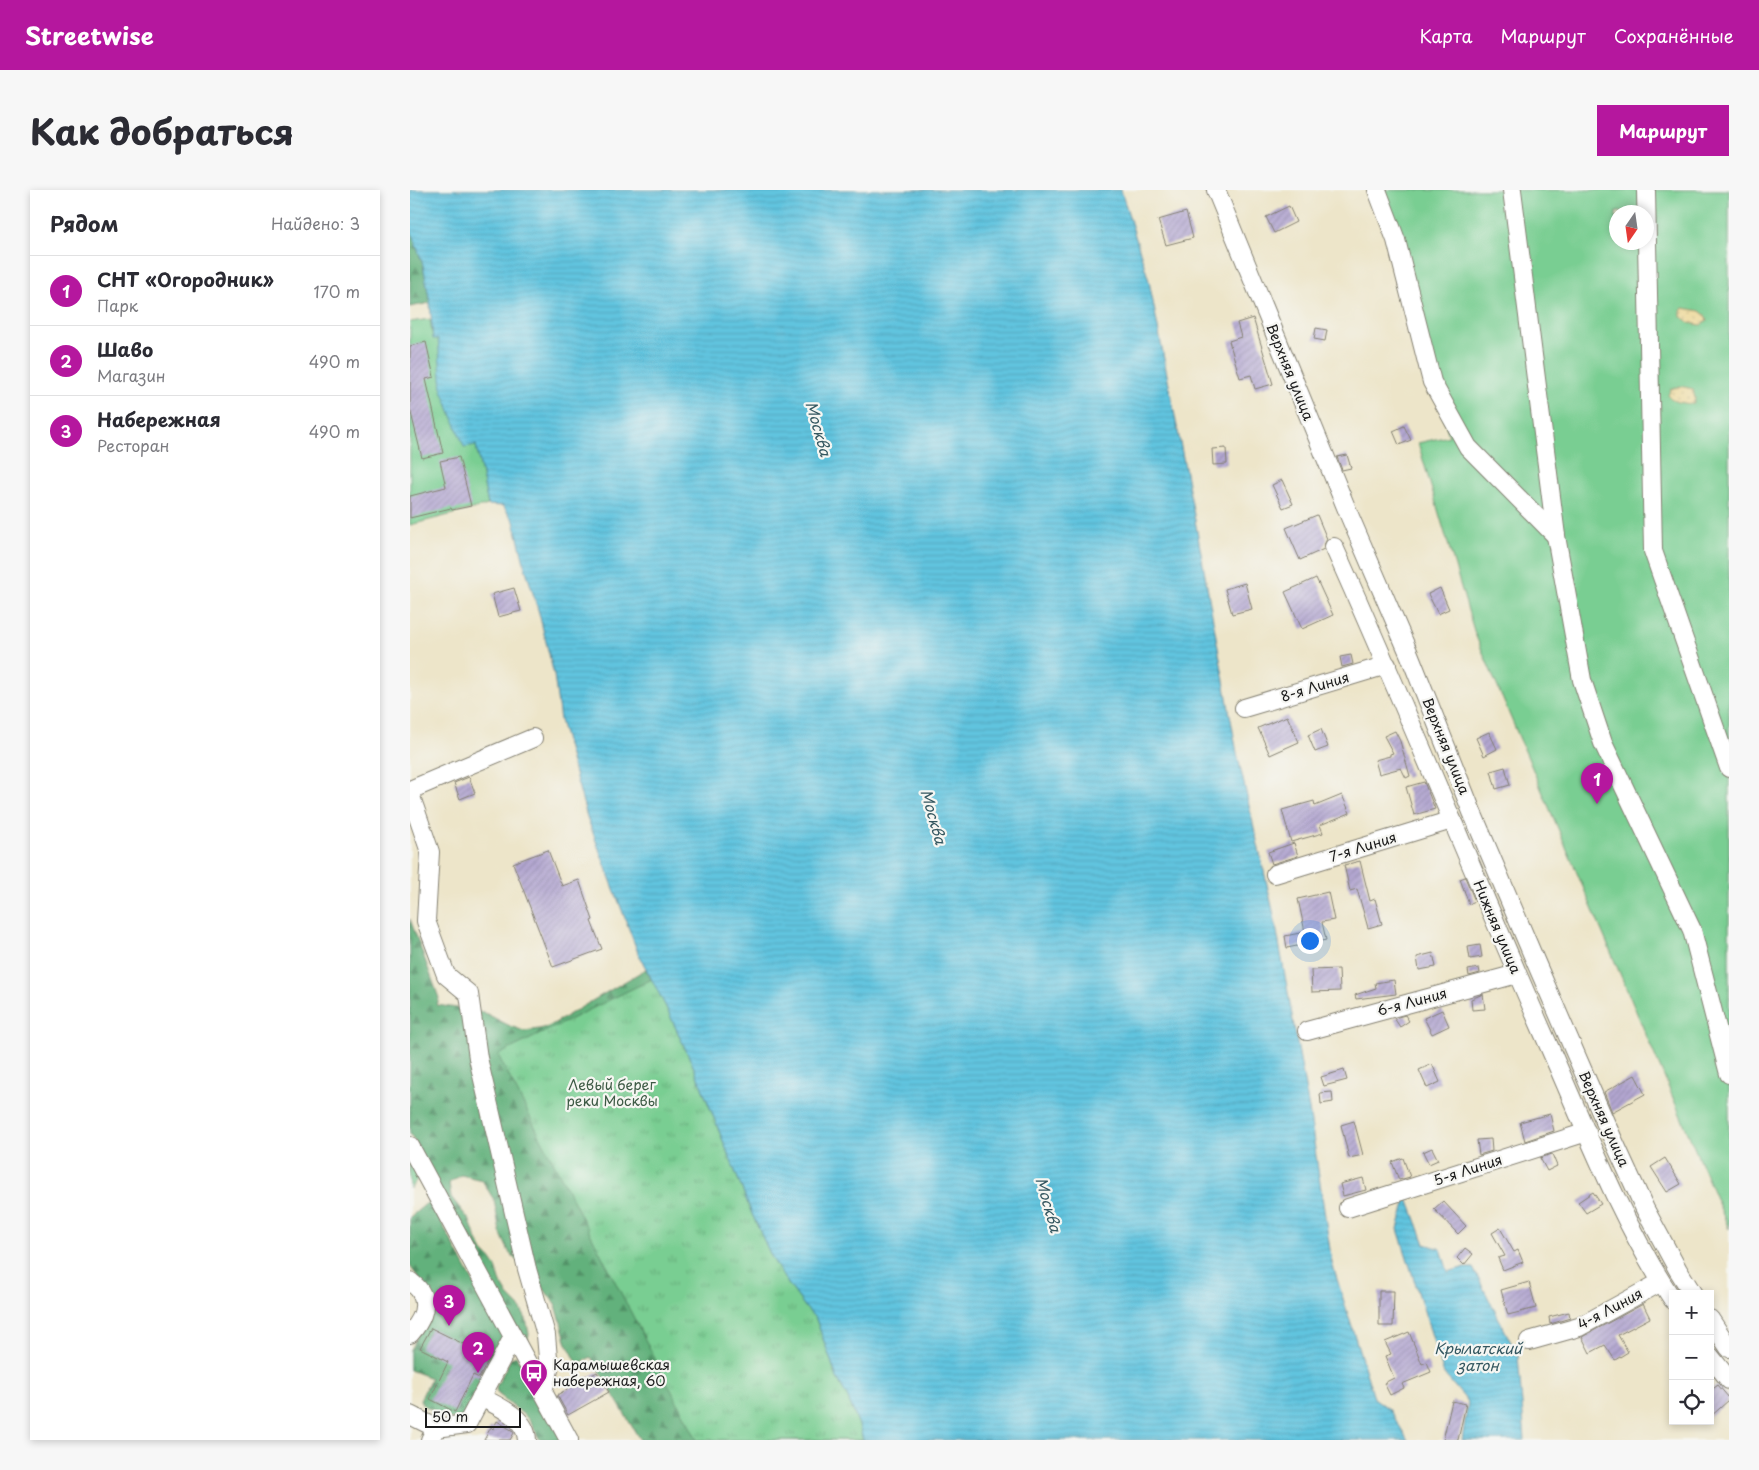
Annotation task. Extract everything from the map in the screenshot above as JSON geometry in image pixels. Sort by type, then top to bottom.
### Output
[{"type":"street","name":"Верхняя улица","points":[[1216,190],[1350,517],[1410,656],[1472,812],[1568,1036],[1645,1209],[1678,1270],[1691,1290]]},
{"type":"street","points":[[1377,190],[1396,240],[1432,382],[1468,447],[1556,536]]},
{"type":"street","points":[[1512,190],[1556,536],[1582,680],[1603,743],[1692,930],[1729,1074]]},
{"type":"street","points":[[1646,190],[1653,551],[1729,768]]},
{"type":"street","name":"Нижняя улица","points":[[1334,548],[1387,665],[1587,1132],[1621,1207],[1669,1294]]},
{"type":"street","name":"8-я Линия","points":[[1244,708],[1387,665]]},
{"type":"street","points":[[410,790],[533,738]]},
{"type":"street","points":[[410,794],[430,852],[426,921],[446,975],[469,994],[478,1058],[527,1269],[546,1335],[548,1370],[542,1391]]},
{"type":"street","name":"7-я Линия","points":[[1275,874],[1452,820]]},
{"type":"street","name":"6-я Линия","points":[[1306,1031],[1518,974]]},
{"type":"street","name":"5-я Линия","points":[[1348,1208],[1587,1132]]},
{"type":"street","points":[[410,1146],[569,1440]]},
{"type":"street","points":[[410,1281],[421,1292],[425,1301],[417,1326],[410,1334]]},
{"type":"street","name":"4-я Линия","points":[[1529,1341],[1579,1326],[1661,1282]]},
{"type":"street","points":[[1714,1325],[1729,1348]]},
{"type":"street","points":[[459,1440],[514,1337]]},
{"type":"street","points":[[1714,1361],[1729,1380]]},
{"type":"street","points":[[482,1397],[522,1423],[527,1440]]},
{"type":"street","points":[[410,1414],[433,1434],[468,1424]]},
{"type":"green space","points":[[1383,190],[1729,190],[1729,1229],[1475,634],[1418,443],[1449,436]]},
{"type":"green space","points":[[410,228],[423,265],[430,303],[410,307]]},
{"type":"green space","points":[[430,319],[433,338],[438,339],[476,445],[488,505],[410,525],[410,322]]},
{"type":"green space","name":"Левый берег реки Москвы","points":[[410,919],[439,998],[437,1005],[483,1012],[524,1031],[548,1027],[646,969],[668,1011],[863,1440],[640,1440],[591,1357],[578,1364],[567,1344],[556,1305],[537,1280],[510,1254],[500,1232],[494,1200],[482,1180],[461,1175],[449,1183],[451,1197],[470,1221],[483,1251],[496,1267],[501,1283],[508,1295],[519,1306],[526,1319],[529,1334],[525,1347],[410,1133]]},
{"type":"green space","name":"Левый берег реки Москвы","points":[[652,979],[695,1070],[752,1214],[772,1258],[784,1278],[816,1319],[837,1378],[847,1396],[863,1440],[697,1440],[498,1055]]},
{"type":"green space","points":[[410,1160],[418,1178],[410,1189]]},
{"type":"green space","points":[[427,1203],[431,1203],[503,1337],[464,1416],[450,1419],[423,1405],[420,1400],[431,1378],[410,1370],[410,1350],[435,1302],[410,1266],[410,1217]]},
{"type":"green space","points":[[516,1356],[562,1440],[540,1440],[529,1419],[497,1393],[496,1387],[511,1358]]},
{"type":"sand","points":[[1683,308],[1700,311],[1705,315],[1707,321],[1701,325],[1689,323],[1681,317]]},
{"type":"sand","points":[[1680,386],[1693,389],[1695,399],[1693,404],[1683,403],[1670,398],[1668,395],[1671,389]]},
{"type":"water","name":"Москва","points":[[410,190],[1121,190],[1149,281],[1237,753],[1274,915],[1309,1109],[1332,1263],[1374,1398],[1389,1409],[1408,1440],[863,1440],[847,1396],[837,1378],[816,1319],[784,1278],[772,1258],[752,1214],[695,1070],[668,1011],[638,953],[587,817],[560,720],[554,675],[514,521],[503,506],[488,505],[476,445],[464,447],[442,390],[438,339],[433,339],[430,303],[423,265],[410,228]]},
{"type":"water","name":"Крылатский затон","points":[[1407,1196],[1425,1244],[1441,1249],[1448,1272],[1462,1268],[1473,1268],[1518,1356],[1525,1440],[1462,1440],[1468,1402],[1444,1374],[1398,1229]]},
{"type":"building","points":[[1289,206],[1296,222],[1274,233],[1266,217]]},
{"type":"building","points":[[1186,212],[1193,238],[1166,245],[1158,220]]},
{"type":"building","points":[[1253,318],[1273,384],[1255,389],[1251,375],[1240,378],[1229,341],[1241,337],[1237,323]]},
{"type":"building","points":[[1316,328],[1327,330],[1325,341],[1314,339]]},
{"type":"building","points":[[426,342],[434,377],[426,379],[443,453],[422,458],[410,409],[410,346]]},
{"type":"building","points":[[1404,426],[1411,440],[1399,445],[1393,431]]},
{"type":"building","points":[[1226,448],[1227,464],[1213,465],[1212,449]]},
{"type":"building","points":[[1347,455],[1351,468],[1342,470],[1337,457]]},
{"type":"building","points":[[459,457],[471,506],[452,510],[451,508],[410,518],[410,496],[446,487],[440,461]]},
{"type":"building","points":[[1282,480],[1293,504],[1283,508],[1272,485]]},
{"type":"building","points":[[1317,515],[1327,539],[1324,549],[1300,560],[1286,528]]},
{"type":"building","points":[[1316,578],[1333,615],[1302,629],[1285,592]]},
{"type":"building","points":[[1245,583],[1252,609],[1232,614],[1225,589]]},
{"type":"building","points":[[514,588],[521,611],[498,617],[492,594]]},
{"type":"building","points":[[1440,588],[1449,609],[1438,614],[1428,594]]},
{"type":"building","points":[[1351,655],[1353,664],[1342,667],[1340,657]]},
{"type":"building","points":[[1287,716],[1299,742],[1270,755],[1258,728]]},
{"type":"building","points":[[1321,729],[1328,747],[1315,752],[1308,735]]},
{"type":"building","points":[[1395,731],[1400,741],[1410,776],[1406,778],[1401,768],[1379,774],[1375,760],[1390,756],[1393,753],[1384,736]]},
{"type":"building","points":[[1489,732],[1497,749],[1484,756],[1476,738]]},
{"type":"building","points":[[1505,767],[1510,785],[1496,789],[1491,771]]},
{"type":"building","points":[[469,777],[475,793],[460,799],[454,783]]},
{"type":"building","points":[[1424,782],[1435,809],[1414,815],[1406,787]]},
{"type":"building","points":[[1342,795],[1350,813],[1320,825],[1323,833],[1291,842],[1282,810],[1314,801],[1315,806]]},
{"type":"building","points":[[1294,843],[1298,856],[1272,864],[1268,852]]},
{"type":"building","points":[[548,850],[562,886],[579,880],[593,920],[591,921],[602,949],[553,967],[513,863]]},
{"type":"building","points":[[1360,861],[1370,901],[1375,899],[1382,924],[1368,928],[1357,889],[1350,891],[1344,865]]},
{"type":"building","points":[[1465,877],[1475,901],[1469,904],[1460,879]]},
{"type":"building","points":[[1328,892],[1334,920],[1322,922],[1326,940],[1287,948],[1285,936],[1305,932],[1298,899]]},
{"type":"building","points":[[1480,945],[1482,957],[1470,959],[1468,947]]},
{"type":"building","points":[[1433,953],[1436,967],[1419,970],[1417,957]]},
{"type":"building","points":[[1479,968],[1480,973],[1469,976],[1468,970]]},
{"type":"building","points":[[1339,969],[1340,991],[1312,992],[1311,970]]},
{"type":"building","points":[[1394,980],[1396,994],[1356,999],[1355,995],[1376,988],[1375,983]]},
{"type":"building","points":[[1483,994],[1485,1009],[1472,1010],[1471,999]]},
{"type":"building","points":[[1442,1010],[1449,1026],[1432,1034],[1424,1018]]},
{"type":"building","points":[[1405,1015],[1409,1021],[1400,1027],[1394,1018]]},
{"type":"building","points":[[1432,1064],[1440,1082],[1427,1088],[1419,1070]]},
{"type":"building","points":[[1344,1070],[1347,1080],[1324,1086],[1321,1077]]},
{"type":"building","points":[[1635,1075],[1645,1094],[1612,1112],[1604,1092]]},
{"type":"building","points":[[1332,1092],[1333,1102],[1321,1104],[1320,1093]]},
{"type":"building","points":[[1550,1114],[1554,1131],[1525,1141],[1520,1122]]},
{"type":"building","points":[[1354,1121],[1363,1155],[1349,1158],[1341,1125]]},
{"type":"building","points":[[1491,1139],[1492,1151],[1479,1155],[1477,1140]]},
{"type":"building","points":[[1432,1148],[1438,1160],[1429,1164],[1423,1152]]},
{"type":"building","points":[[1552,1154],[1557,1166],[1547,1171],[1540,1158]]},
{"type":"building","points":[[1403,1158],[1410,1177],[1399,1180],[1392,1162]]},
{"type":"building","points":[[1665,1158],[1681,1184],[1667,1192],[1651,1167]]},
{"type":"building","points":[[1363,1178],[1366,1190],[1343,1196],[1340,1184]]},
{"type":"building","points":[[1593,1192],[1601,1204],[1586,1213],[1578,1202]]},
{"type":"building","points":[[1443,1201],[1466,1226],[1458,1234],[1434,1209]]},
{"type":"building","points":[[1500,1228],[1514,1252],[1518,1250],[1523,1262],[1503,1270],[1498,1258],[1505,1256],[1492,1233]]},
{"type":"building","points":[[1465,1248],[1473,1254],[1464,1265],[1457,1258]]},
{"type":"building","points":[[1529,1282],[1536,1308],[1508,1315],[1501,1290]]},
{"type":"building","points":[[1379,1291],[1394,1291],[1393,1326],[1379,1326]]},
{"type":"building","points":[[1643,1304],[1650,1318],[1618,1335],[1628,1352],[1615,1360],[1605,1345],[1590,1353],[1582,1337]]},
{"type":"building","points":[[1569,1312],[1570,1318],[1550,1324],[1549,1317]]},
{"type":"building","points":[[431,1328],[490,1357],[479,1378],[473,1375],[455,1412],[430,1399],[448,1362],[420,1348]]},
{"type":"building","points":[[1409,1332],[1422,1364],[1427,1362],[1431,1372],[1402,1384],[1404,1388],[1390,1395],[1384,1383],[1394,1378],[1385,1356],[1391,1354],[1385,1342]]},
{"type":"building","points":[[597,1372],[609,1392],[568,1415],[557,1395]]},
{"type":"building","points":[[1718,1385],[1729,1400],[1714,1413],[1714,1388]]},
{"type":"building","points":[[1452,1401],[1466,1404],[1458,1440],[1443,1440]]},
{"type":"building","points":[[497,1421],[513,1431],[514,1433],[510,1440],[484,1440],[491,1427],[493,1429]]},
{"type":"place","name":"СНТ «Огородник»","points":[[1597,804]]},
{"type":"place","name":"Набережная","points":[[449,1326]]},
{"type":"place","name":"Шаво","points":[[478,1373]]},
{"type":"place","name":"Карамышевская набережная, 60","points":[[534,1397]]}]
